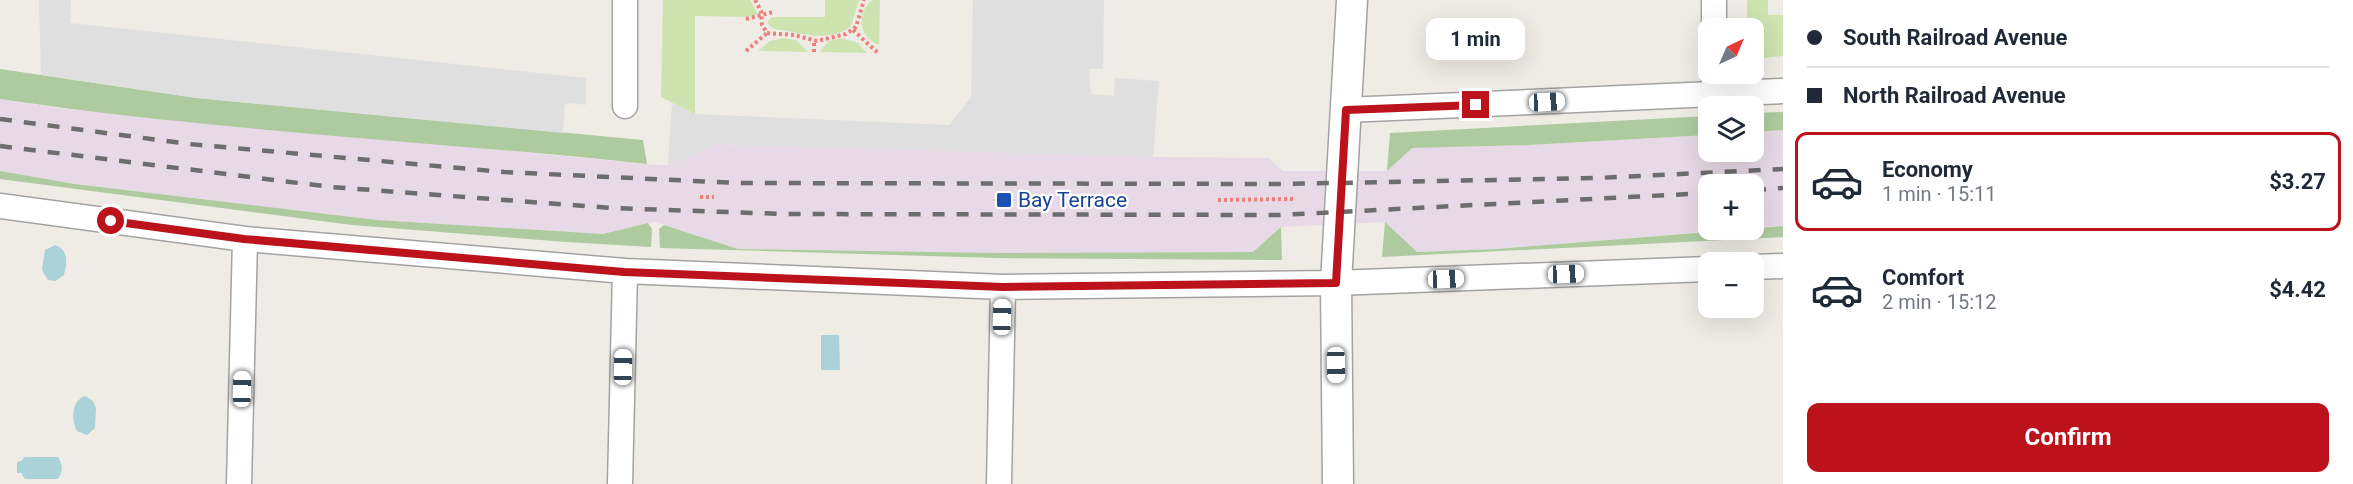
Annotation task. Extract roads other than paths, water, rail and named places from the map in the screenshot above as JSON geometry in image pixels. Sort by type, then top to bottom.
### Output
[{"type":"street","points":[[625,0],[625,105]]},
{"type":"street","points":[[1338,484],[1336,283],[1352,0]]},
{"type":"street","points":[[1714,0],[1714,18]]},
{"type":"street","points":[[1346,110],[1714,84],[1783,91]]},
{"type":"street","points":[[0,206],[244,239],[624,272],[1003,287],[1336,283],[1698,269]]},
{"type":"street","points":[[239,484],[244,239]]},
{"type":"street","points":[[1764,267],[1783,266]]},
{"type":"street","points":[[620,484],[624,272]]},
{"type":"street","points":[[999,484],[1003,287]]},
{"type":"water","points":[[55,245],[63,250],[66,262],[64,275],[55,281],[48,280],[42,270],[45,250]]},
{"type":"water","points":[[821,335],[839,335],[840,370],[821,370]]},
{"type":"water","points":[[85,396],[93,401],[96,408],[95,428],[87,435],[77,431],[73,416],[77,402]]},
{"type":"water","points":[[25,457],[58,457],[62,465],[60,476],[58,479],[25,479],[21,473],[17,473],[17,462]]},
{"type":"railway","points":[[0,119],[189,144],[504,172],[737,183],[1282,184],[1597,178],[1783,169]]},
{"type":"railway","points":[[0,146],[331,187],[612,208],[785,214],[1280,215],[1698,194]]},
{"type":"railway","points":[[1764,189],[1783,188]]},
{"type":"place","name":"Bay Terrace","points":[[1004,200]]}]
